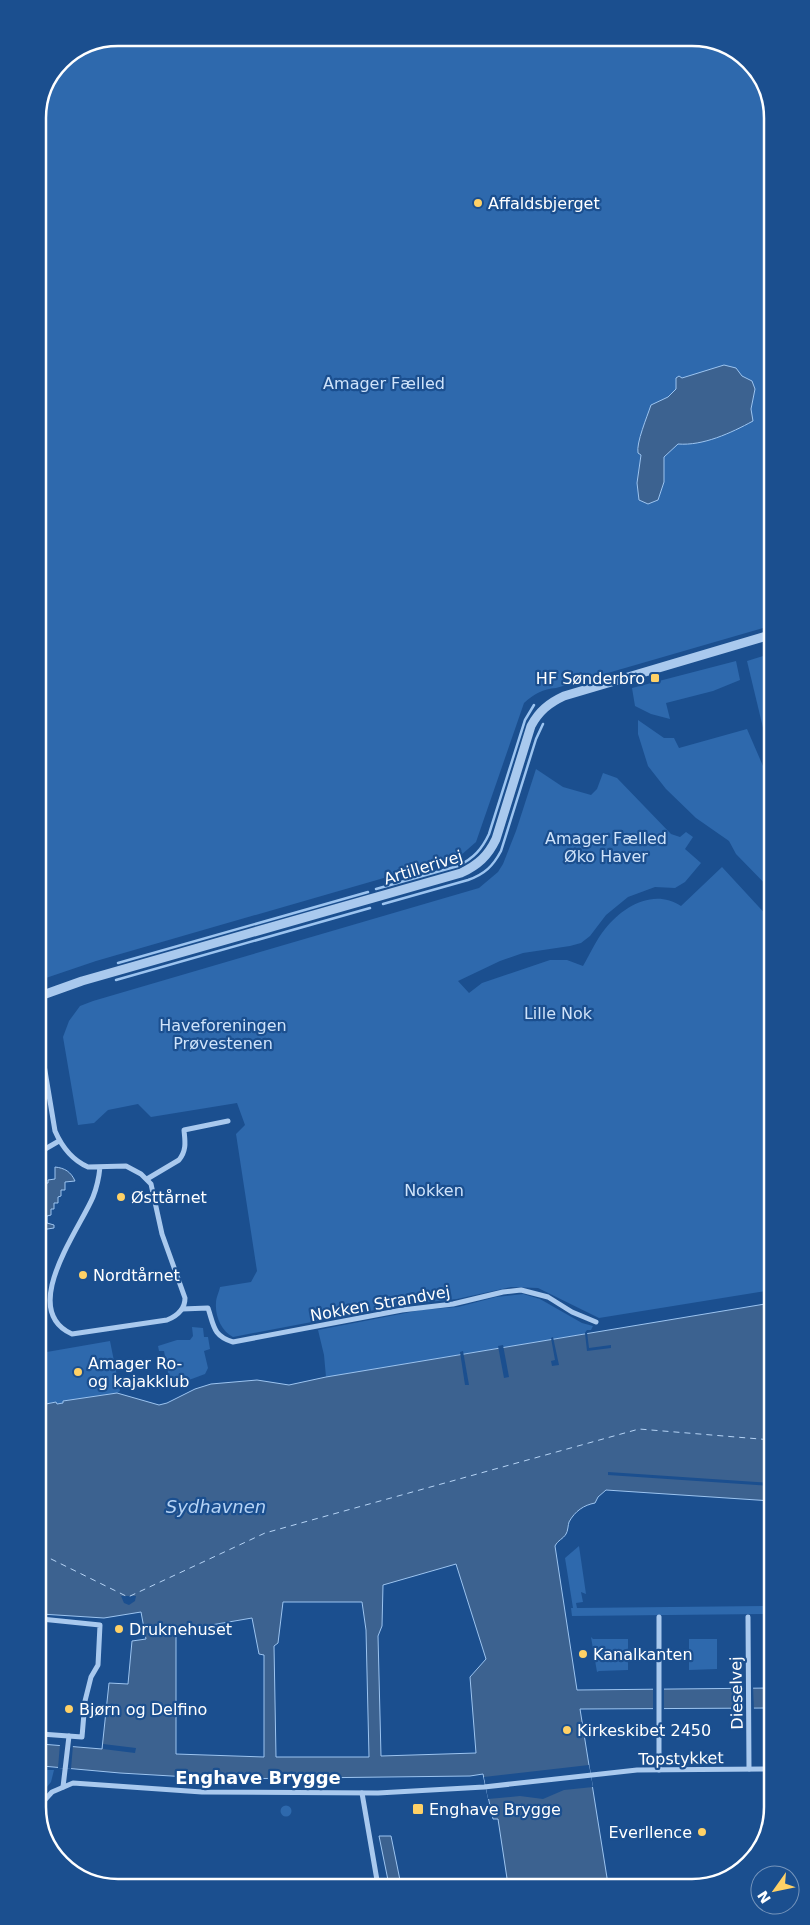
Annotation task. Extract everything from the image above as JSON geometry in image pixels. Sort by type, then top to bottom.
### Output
[{"type":"street","name":"Artillerivej","points":[[46,994],[82,981],[461,873],[474,867],[490,851],[496,839],[531,726],[543,708],[564,696],[764,637]]},
{"type":"street","points":[[46,1077],[55,1132],[71,1156],[88,1166],[126,1166],[135,1169],[147,1179],[153,1190],[162,1234],[184,1294],[185,1304],[173,1318],[72,1334],[56,1322],[50,1307],[55,1275],[65,1249],[93,1198],[100,1167]]},
{"type":"street","points":[[147,1179],[183,1156],[186,1144],[184,1130],[228,1121]]},
{"type":"street","points":[[46,1149],[60,1141]]},
{"type":"street","name":"Nokken Strandvej","points":[[182,1309],[208,1308],[220,1337],[233,1342],[402,1310],[452,1304],[503,1292],[521,1290],[548,1297],[572,1312],[596,1322]]},
{"type":"street","points":[[658,1617],[659,1770]]},
{"type":"street","name":"Dieselvej","points":[[748,1617],[749,1769]]},
{"type":"street","points":[[46,1620],[100,1625],[98,1665],[91,1677],[85,1701],[82,1737],[46,1734]]},
{"type":"street","points":[[46,1799],[52,1792],[63,1787],[69,1736]]},
{"type":"street","name":"Topstykket","points":[[63,1787],[73,1783],[202,1792],[362,1792],[486,1787],[624,1771],[764,1769]]},
{"type":"street","points":[[362,1792],[377,1879]]},
{"type":"green space","name":"Amager Fælled","points":[[118,46],[697,46],[715,50],[736,61],[754,82],[760,95],[764,118],[764,628],[539,692],[531,697],[524,703],[476,842],[460,856],[96,961],[46,978],[46,113],[54,86],[61,74],[82,56],[104,48]]},
{"type":"green space","points":[[764,656],[764,732],[747,661]]},
{"type":"green space","points":[[736,661],[740,680],[713,691],[666,703],[670,719],[651,714],[635,706],[632,688]]},
{"type":"green space","points":[[638,720],[664,738],[674,738],[679,748],[747,729],[764,766],[764,883],[736,854],[729,841],[696,818],[666,789],[648,766],[638,734]]},
{"type":"green space","points":[[536,769],[563,787],[591,795],[597,789],[603,773],[617,778],[671,834],[680,837],[686,832],[693,837],[685,849],[701,863],[685,882],[675,888],[655,887],[628,897],[606,915],[590,936],[581,943],[523,953],[500,961],[458,981],[469,993],[482,983],[550,960],[567,960],[583,966],[602,933],[621,913],[640,902],[650,899],[671,901],[681,906],[722,867],[764,912],[764,1291],[599,1318],[538,1288],[511,1287],[457,1299],[401,1305],[233,1337],[225,1331],[218,1318],[216,1301],[220,1287],[251,1282],[257,1271],[236,1134],[245,1125],[237,1103],[151,1117],[138,1104],[108,1110],[94,1123],[78,1125],[63,1037],[69,1021],[80,1006],[93,1001],[479,888],[498,872],[516,831]]},
{"type":"green space","points":[[523,1294],[540,1299],[582,1323],[593,1326],[591,1330],[587,1330],[584,1334],[326,1377],[324,1355],[318,1330],[421,1310],[458,1307],[496,1297]]},
{"type":"green space","points":[[192,1327],[203,1328],[204,1337],[208,1337],[210,1349],[204,1351],[208,1368],[205,1374],[171,1389],[164,1351],[159,1351],[158,1346],[177,1340],[190,1340],[193,1336]]},
{"type":"green space","name":"Amager Ro- og kajakklub","points":[[110,1341],[120,1391],[63,1401],[63,1403],[46,1404],[46,1352]]},
{"type":"green space","points":[[579,1546],[586,1594],[581,1592],[583,1602],[576,1603],[577,1608],[764,1606],[764,1614],[572,1616],[571,1608],[573,1608],[565,1558]]},
{"type":"green space","points":[[591,1637],[593,1639],[628,1639],[628,1670],[597,1672]]},
{"type":"green space","points":[[689,1639],[717,1639],[717,1669],[689,1670]]},
{"type":"green space","points":[[46,1770],[54,1770],[51,1782],[46,1788]]},
{"type":"green space","points":[[286,1805],[292,1811],[286,1817],[280,1811]]},
{"type":"water","points":[[724,365],[736,368],[742,376],[752,381],[755,389],[751,409],[753,421],[707,441],[678,444],[664,457],[664,482],[658,500],[648,504],[639,500],[637,483],[641,455],[638,453],[638,449],[651,405],[668,397],[676,389],[676,378],[679,376],[682,378]]},
{"type":"water","points":[[55,1167],[67,1171],[75,1181],[65,1182],[65,1190],[61,1190],[58,1203],[54,1203],[51,1215],[47,1216],[47,1223],[54,1225],[54,1228],[46,1229],[46,1183],[48,1183],[48,1180],[55,1179]]},
{"type":"water","name":"Sydhavnen","points":[[764,1304],[764,1500],[606,1490],[598,1497],[595,1503],[587,1505],[574,1515],[569,1522],[566,1534],[555,1546],[577,1690],[764,1688],[764,1708],[580,1709],[607,1879],[507,1879],[498,1819],[493,1819],[483,1774],[470,1776],[223,1779],[46,1766],[46,1744],[102,1749],[109,1683],[128,1684],[132,1641],[146,1639],[141,1612],[104,1618],[46,1614],[46,1404],[56,1402],[57,1404],[63,1403],[63,1401],[117,1393],[159,1405],[211,1384],[257,1380],[289,1385],[326,1377]],"holes":[[[456,1564],[486,1659],[470,1677],[476,1753],[381,1756],[378,1636],[382,1626],[383,1585]],[[283,1602],[362,1602],[366,1630],[369,1757],[276,1757],[274,1646],[278,1643]],[[252,1618],[259,1654],[264,1655],[264,1757],[176,1754],[176,1631]]]},
{"type":"water","points":[[379,1836],[391,1836],[400,1879],[388,1879]]},
{"type":"pier","points":[[587,1332],[589,1348],[611,1345],[611,1348],[587,1351],[585,1333]]},
{"type":"pier","points":[[553,1337],[559,1365],[552,1366],[551,1361],[555,1360],[551,1338]]},
{"type":"pier","points":[[503,1345],[509,1377],[504,1378],[498,1346]]},
{"type":"pier","points":[[463,1351],[469,1385],[465,1385],[460,1352]]},
{"type":"pier","points":[[608,1472],[764,1482],[764,1485],[608,1475]]},
{"type":"pier","points":[[121,1596],[136,1596],[135,1601],[129,1605],[124,1603]]},
{"type":"pier","points":[[653,1686],[664,1686],[664,1711],[653,1711]]},
{"type":"pier","points":[[742,1686],[753,1686],[754,1710],[742,1710]]},
{"type":"pier","points":[[60,1744],[73,1745],[71,1769],[58,1768]]},
{"type":"pier","points":[[103,1744],[136,1748],[135,1753],[103,1749]]},
{"type":"pier","points":[[589,1765],[593,1787],[564,1790],[543,1799],[520,1796],[488,1799],[484,1777]]},
{"type":"waterway","points":[[376,889],[458,866],[469,860],[480,849],[489,834],[525,720],[534,705]]},
{"type":"waterway","points":[[383,904],[468,880],[484,872],[492,865],[501,851],[536,739],[543,724]]},
{"type":"waterway","points":[[118,963],[368,892]]},
{"type":"waterway","points":[[116,980],[370,908]]},
{"type":"ferry route","points":[[46,1556],[128,1597],[265,1533],[639,1429],[764,1439]]},
{"type":"place","name":"Affaldsbjerget","points":[[478,203]]},
{"type":"place","name":"HF Sønderbro","points":[[655,678]]},
{"type":"place","name":"Østtårnet","points":[[121,1197]]},
{"type":"place","name":"Nordtårnet","points":[[83,1275]]},
{"type":"place","name":"Amager Ro- og kajakklub","points":[[78,1372]]},
{"type":"place","name":"Druknehuset","points":[[119,1629]]},
{"type":"place","name":"Kanalkanten","points":[[583,1654]]},
{"type":"place","name":"Bjørn og Delfino","points":[[69,1709]]},
{"type":"place","name":"Kirkeskibet 2450","points":[[567,1730]]},
{"type":"place","name":"Enghave Brygge","points":[[418,1809]]},
{"type":"place","name":"Everllence","points":[[702,1832]]},
{"type":"district","name":"Enghave Brygge","points":[[258,1778]]},
{"type":"park label","name":"Amager Fælled Øko Haver","points":[[606,847]]},
{"type":"park label","name":"Lille Nok","points":[[558,1013]]},
{"type":"park label","name":"Haveforeningen Prøvestenen","points":[[223,1034]]},
{"type":"park label","name":"Nokken","points":[[434,1190]]}]
